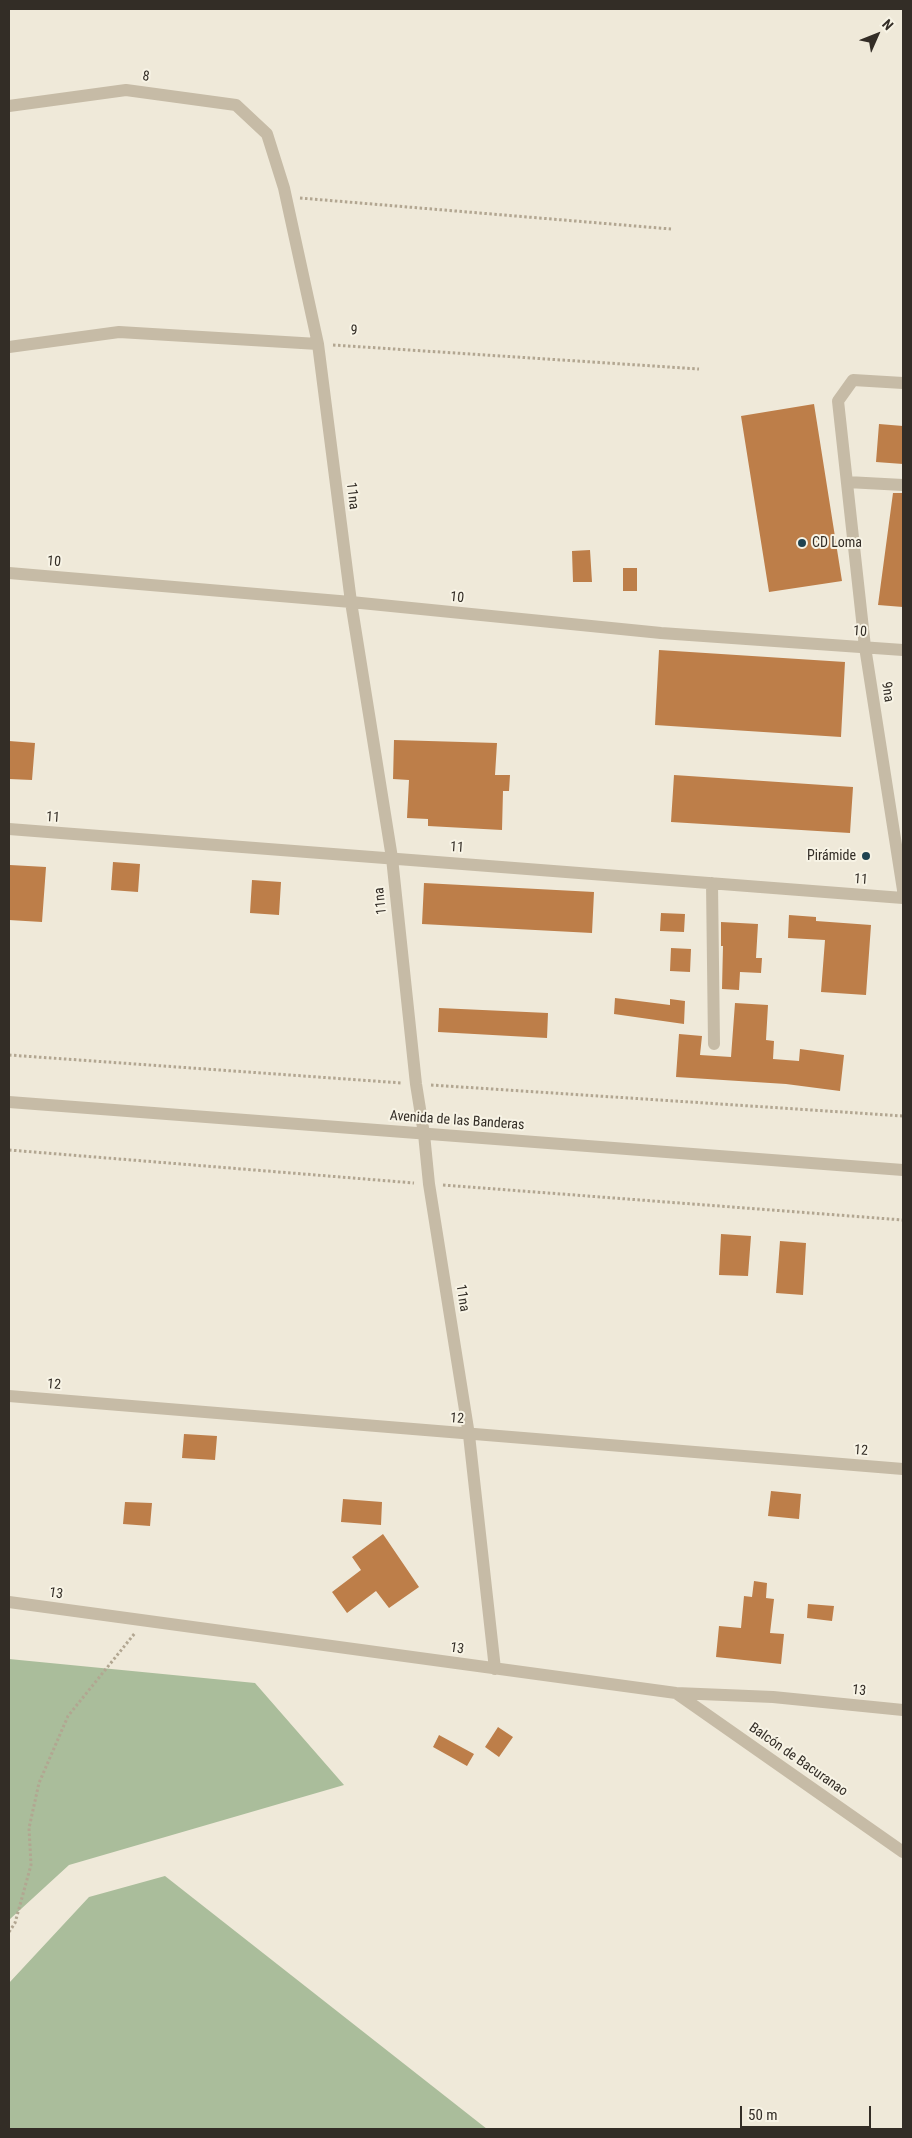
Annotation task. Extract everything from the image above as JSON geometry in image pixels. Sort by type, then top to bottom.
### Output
[{"type":"street","name":"8","points":[[9,106],[126,90],[236,105],[267,134]]},
{"type":"street","name":"11na","points":[[267,134],[286,196],[318,344],[351,602],[392,858],[416,1084],[429,1184],[469,1435],[495,1669]]},
{"type":"street","points":[[9,347],[119,332],[318,344]]},
{"type":"street","name":"9na","points":[[903,383],[853,380],[838,401],[865,647],[903,890]]},
{"type":"street","points":[[847,482],[903,486]]},
{"type":"street","name":"10","points":[[9,573],[351,602],[661,633],[903,650]]},
{"type":"street","name":"11","points":[[9,829],[903,898]]},
{"type":"street","points":[[712,883],[714,1044]]},
{"type":"street","name":"Avenida de las Banderas","points":[[9,1102],[903,1170]]},
{"type":"street","name":"12","points":[[9,1396],[903,1469]]},
{"type":"street","name":"13","points":[[9,1602],[676,1693],[773,1697],[903,1710]]},
{"type":"street","name":"Balcón de Bacuranao","points":[[676,1693],[903,1852]]},
{"type":"path","points":[[286,196],[671,229]]},
{"type":"path","name":"9","points":[[318,344],[699,369]]},
{"type":"path","points":[[9,1055],[903,1116]]},
{"type":"path","points":[[9,1150],[903,1220]]},
{"type":"path","points":[[9,1932],[14,1923],[31,1865],[29,1828],[43,1775],[68,1716],[144,1621]]},
{"type":"green space","points":[[9,1659],[255,1683],[344,1785],[69,1865],[9,1920]]},
{"type":"green space","points":[[165,1876],[487,2129],[9,2129],[9,1983],[89,1897]]},
{"type":"building","points":[[814,404],[842,581],[769,592],[741,416]]},
{"type":"building","points":[[879,424],[903,426],[903,464],[876,462]]},
{"type":"building","points":[[893,493],[903,493],[903,607],[878,605]]},
{"type":"building","points":[[590,550],[592,582],[573,582],[572,551]]},
{"type":"building","points":[[623,568],[637,568],[637,591],[623,591]]},
{"type":"building","points":[[659,650],[845,662],[841,737],[655,725]]},
{"type":"building","points":[[394,740],[497,743],[495,775],[510,775],[509,791],[503,791],[502,830],[428,826],[428,819],[407,818],[409,780],[393,779]]},
{"type":"building","points":[[9,741],[35,743],[32,780],[9,779]]},
{"type":"building","points":[[674,775],[853,787],[850,833],[671,822]]},
{"type":"building","points":[[113,862],[140,864],[138,892],[111,890]]},
{"type":"building","points":[[10,865],[46,867],[42,922],[9,920]]},
{"type":"building","points":[[252,880],[281,882],[279,915],[250,913]]},
{"type":"building","points":[[424,883],[594,892],[592,933],[422,924]]},
{"type":"building","points":[[661,913],[685,914],[684,932],[660,931]]},
{"type":"building","points":[[789,915],[816,917],[816,921],[871,925],[866,995],[821,992],[825,940],[788,938]]},
{"type":"building","points":[[721,922],[758,924],[756,958],[762,958],[761,973],[740,972],[739,990],[722,989],[723,946],[721,946]]},
{"type":"building","points":[[671,948],[691,949],[690,972],[670,971]]},
{"type":"building","points":[[615,998],[670,1005],[670,999],[685,1001],[684,1024],[614,1014]]},
{"type":"building","points":[[735,1003],[768,1005],[766,1040],[774,1041],[773,1059],[799,1061],[800,1049],[844,1055],[840,1091],[786,1084],[676,1077],[679,1034],[702,1036],[700,1055],[731,1057]]},
{"type":"building","points":[[439,1008],[548,1013],[547,1038],[438,1032]]},
{"type":"building","points":[[721,1234],[751,1236],[748,1276],[719,1275]]},
{"type":"building","points":[[780,1241],[806,1243],[803,1295],[776,1293]]},
{"type":"building","points":[[184,1434],[217,1436],[215,1460],[182,1458]]},
{"type":"building","points":[[771,1491],[801,1494],[799,1519],[768,1516]]},
{"type":"building","points":[[343,1499],[382,1502],[381,1525],[341,1522]]},
{"type":"building","points":[[125,1502],[152,1503],[150,1526],[123,1524]]},
{"type":"building","points":[[383,1534],[419,1587],[389,1608],[376,1591],[347,1613],[332,1592],[361,1570],[352,1557]]},
{"type":"building","points":[[754,1581],[767,1583],[766,1598],[774,1599],[770,1633],[784,1634],[781,1664],[716,1657],[719,1626],[741,1628],[744,1596],[752,1597]]},
{"type":"building","points":[[808,1604],[834,1606],[832,1621],[807,1618]]},
{"type":"building","points":[[498,1727],[513,1737],[499,1757],[485,1747]]},
{"type":"building","points":[[439,1735],[474,1754],[467,1766],[433,1747]]},
{"type":"place","name":"CD Loma","points":[[802,543]]},
{"type":"place","name":"Pirámide","points":[[866,856]]}]
